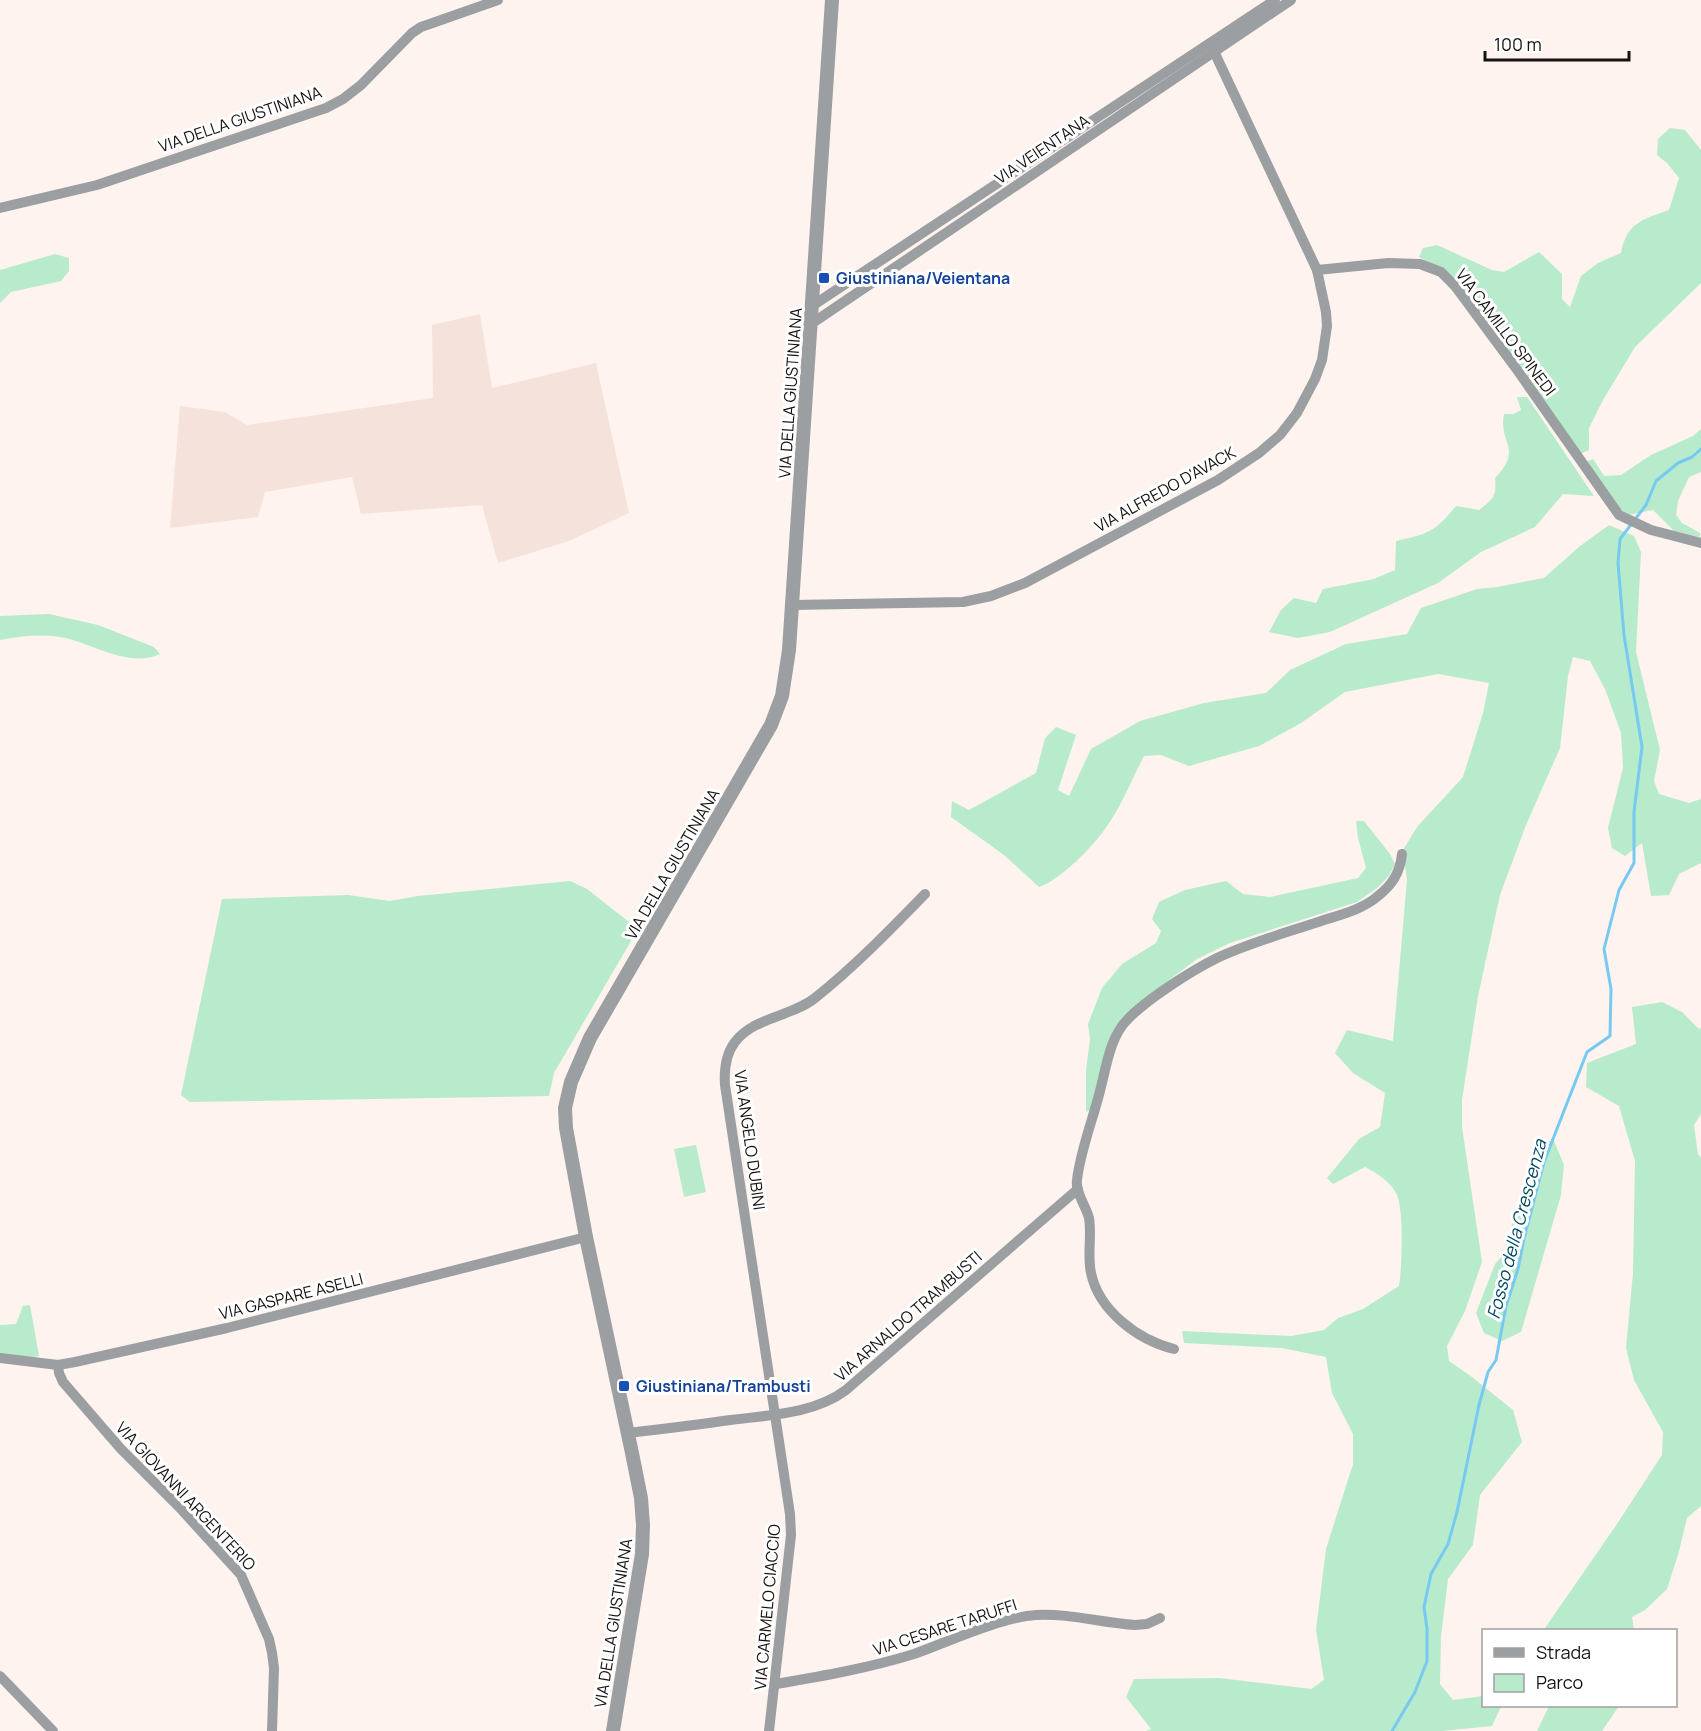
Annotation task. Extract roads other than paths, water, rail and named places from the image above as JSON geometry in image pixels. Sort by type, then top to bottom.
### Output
[{"type":"street","name":"VIA DELLA GIUSTINIANA","points":[[0,208],[97,185],[326,108],[356,90],[417,29],[498,0]]},
{"type":"street","name":"VIA DELLA GIUSTINIANA","points":[[613,1731],[643,1538],[641,1498],[586,1237],[566,1128],[566,1108],[571,1082],[591,1038],[775,716],[787,674],[832,0]]},
{"type":"street","name":"VIA VEIENTANA","points":[[811,324],[1212,47],[1275,0]]},
{"type":"street","name":"VIA VEIENTANA","points":[[812,306],[1212,47],[1291,0]]},
{"type":"street","name":"VIA ALFREDO D'AVACK","points":[[792,605],[944,602],[991,596],[1025,583],[1232,472],[1280,435],[1297,413],[1315,380],[1322,360],[1327,326],[1325,299],[1317,270],[1212,47]]},
{"type":"street","name":"VIA CAMILLO SPINEDI","points":[[1317,270],[1388,263],[1420,264],[1432,267],[1444,274],[1508,358],[1619,515],[1651,530],[1701,543]]},
{"type":"street","points":[[1174,1349],[1151,1342],[1137,1334],[1111,1310],[1097,1291],[1089,1263],[1089,1219],[1078,1189],[1077,1178],[1109,1055],[1118,1032],[1127,1020],[1154,997],[1216,959],[1364,906],[1377,898],[1398,873],[1401,854]]},
{"type":"street","name":"VIA ANGELO DUBINI","points":[[776,1414],[725,1086],[726,1059],[734,1042],[747,1030],[813,999],[859,959],[925,894]]},
{"type":"street","name":"VIA ARNALDO TRAMBUSTI","points":[[628,1433],[776,1414],[825,1404],[846,1390],[1078,1189]]},
{"type":"street","name":"VIA GASPARE ASELLI","points":[[0,1358],[58,1365],[227,1328],[586,1237]]},
{"type":"street","name":"VIA GIOVANNI ARGENTERIO","points":[[58,1365],[60,1378],[70,1391],[121,1449],[242,1575],[272,1653],[274,1668],[272,1731]]},
{"type":"street","name":"VIA CARMELO CIACCIO","points":[[770,1731],[791,1524],[776,1414]]},
{"type":"street","name":"VIA CESARE TARUFFI","points":[[776,1684],[856,1670],[1034,1615],[1135,1625],[1147,1624],[1160,1618]]},
{"type":"street","points":[[0,1676],[53,1731]]},
{"type":"waterway","name":"Fosso della Crescenza","points":[[1392,1731],[1415,1692],[1427,1661],[1424,1607],[1431,1574],[1448,1544],[1457,1512],[1479,1405],[1488,1372],[1496,1360],[1506,1306],[1518,1269],[1544,1162],[1587,1052],[1610,1036],[1611,989],[1604,949],[1619,890],[1634,863],[1634,812],[1642,747],[1624,635],[1618,563],[1620,539],[1646,505],[1656,481],[1678,463],[1692,457],[1701,449]]},
{"type":"place","name":"Giustiniana/Veientana","points":[[824,278]]},
{"type":"place","name":"Giustiniana/Trambusti","points":[[624,1386]]}]
